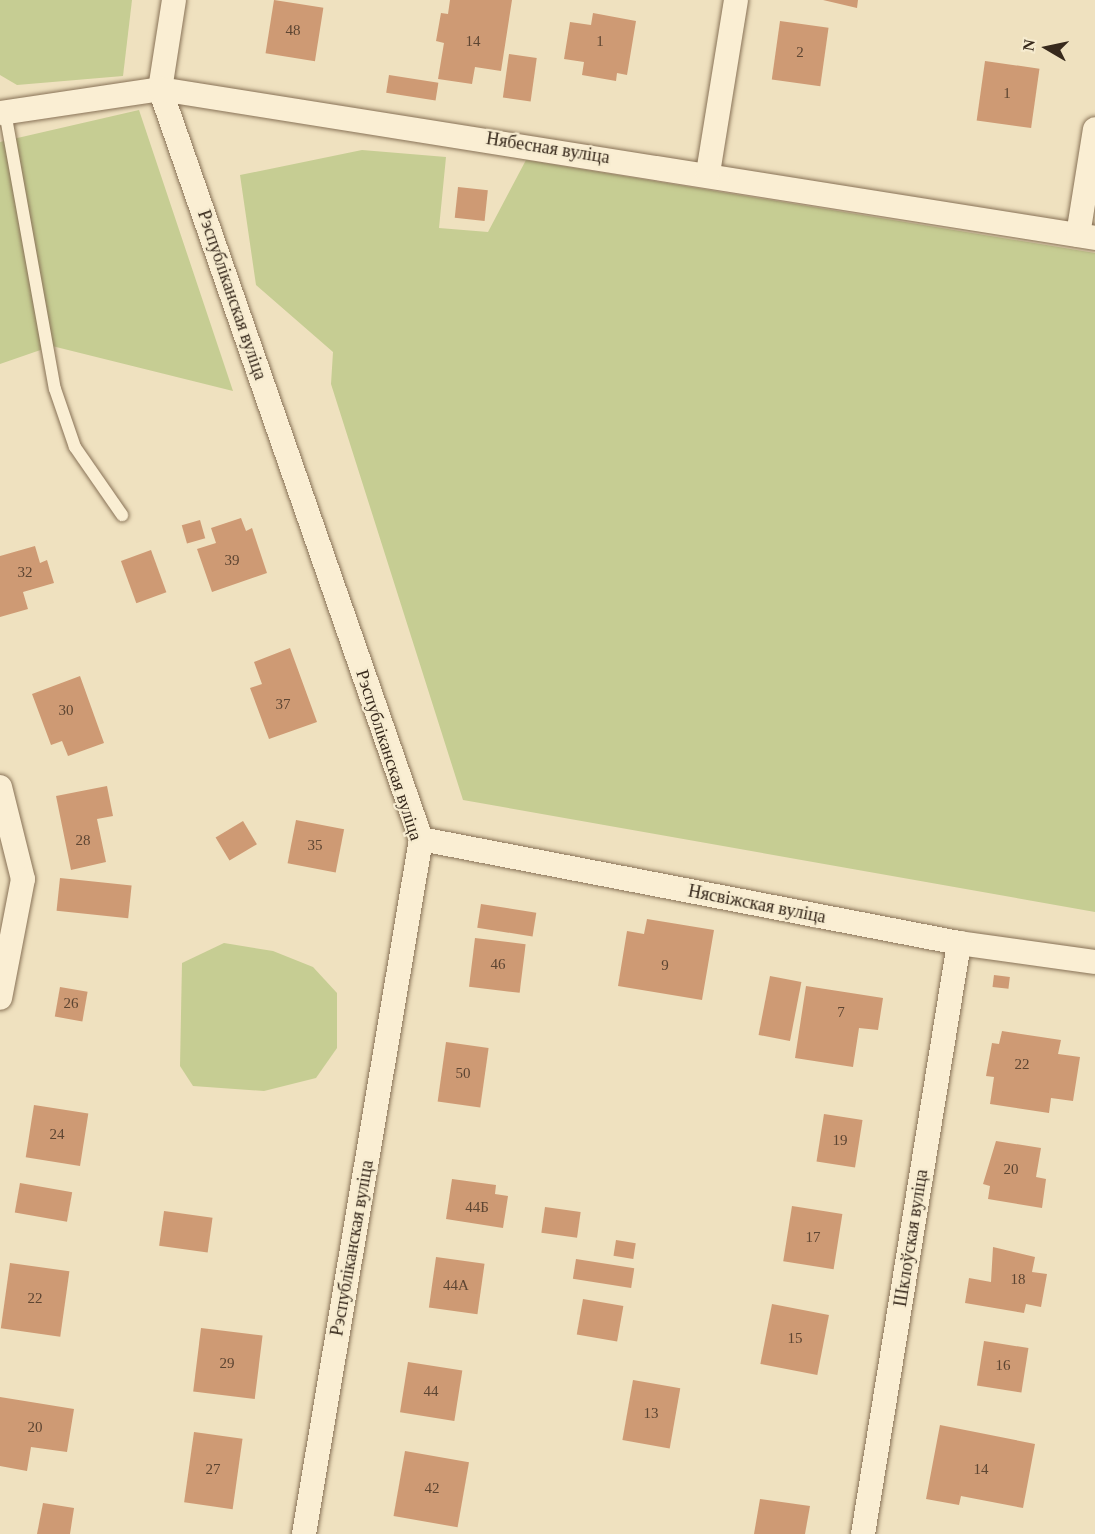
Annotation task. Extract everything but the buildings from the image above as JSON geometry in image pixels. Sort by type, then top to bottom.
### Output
[{"type":"street","name":"Рэспубліканская вуліца","points":[[174,0],[160,89],[421,839],[304,1534]]},
{"type":"street","points":[[708,173],[736,0]]},
{"type":"street","name":"Нябесная вуліца","points":[[3,112],[160,89],[708,173],[1086,236]]},
{"type":"street","points":[[1086,236],[1095,129]]},
{"type":"street","points":[[0,787],[22,879],[0,998]]},
{"type":"street","name":"Нясвіжская вуліца","points":[[421,839],[959,943],[1095,962]]},
{"type":"street","name":"Шклоўская вуліца","points":[[863,1534],[959,943]]},
{"type":"lane","points":[[3,112],[55,389],[75,447],[122,515]]},
{"type":"green space","points":[[0,0],[132,0],[123,76],[17,85],[0,75]]},
{"type":"green space","points":[[139,110],[233,391],[52,346],[0,364],[0,142]]},
{"type":"green space","points":[[362,150],[446,157],[439,228],[488,232],[526,160],[1095,253],[1095,912],[463,800],[331,384],[333,352],[256,285],[240,175]]},
{"type":"green space","points":[[224,943],[273,951],[313,967],[337,993],[337,1048],[316,1078],[264,1091],[193,1086],[180,1066],[182,963]]}]
